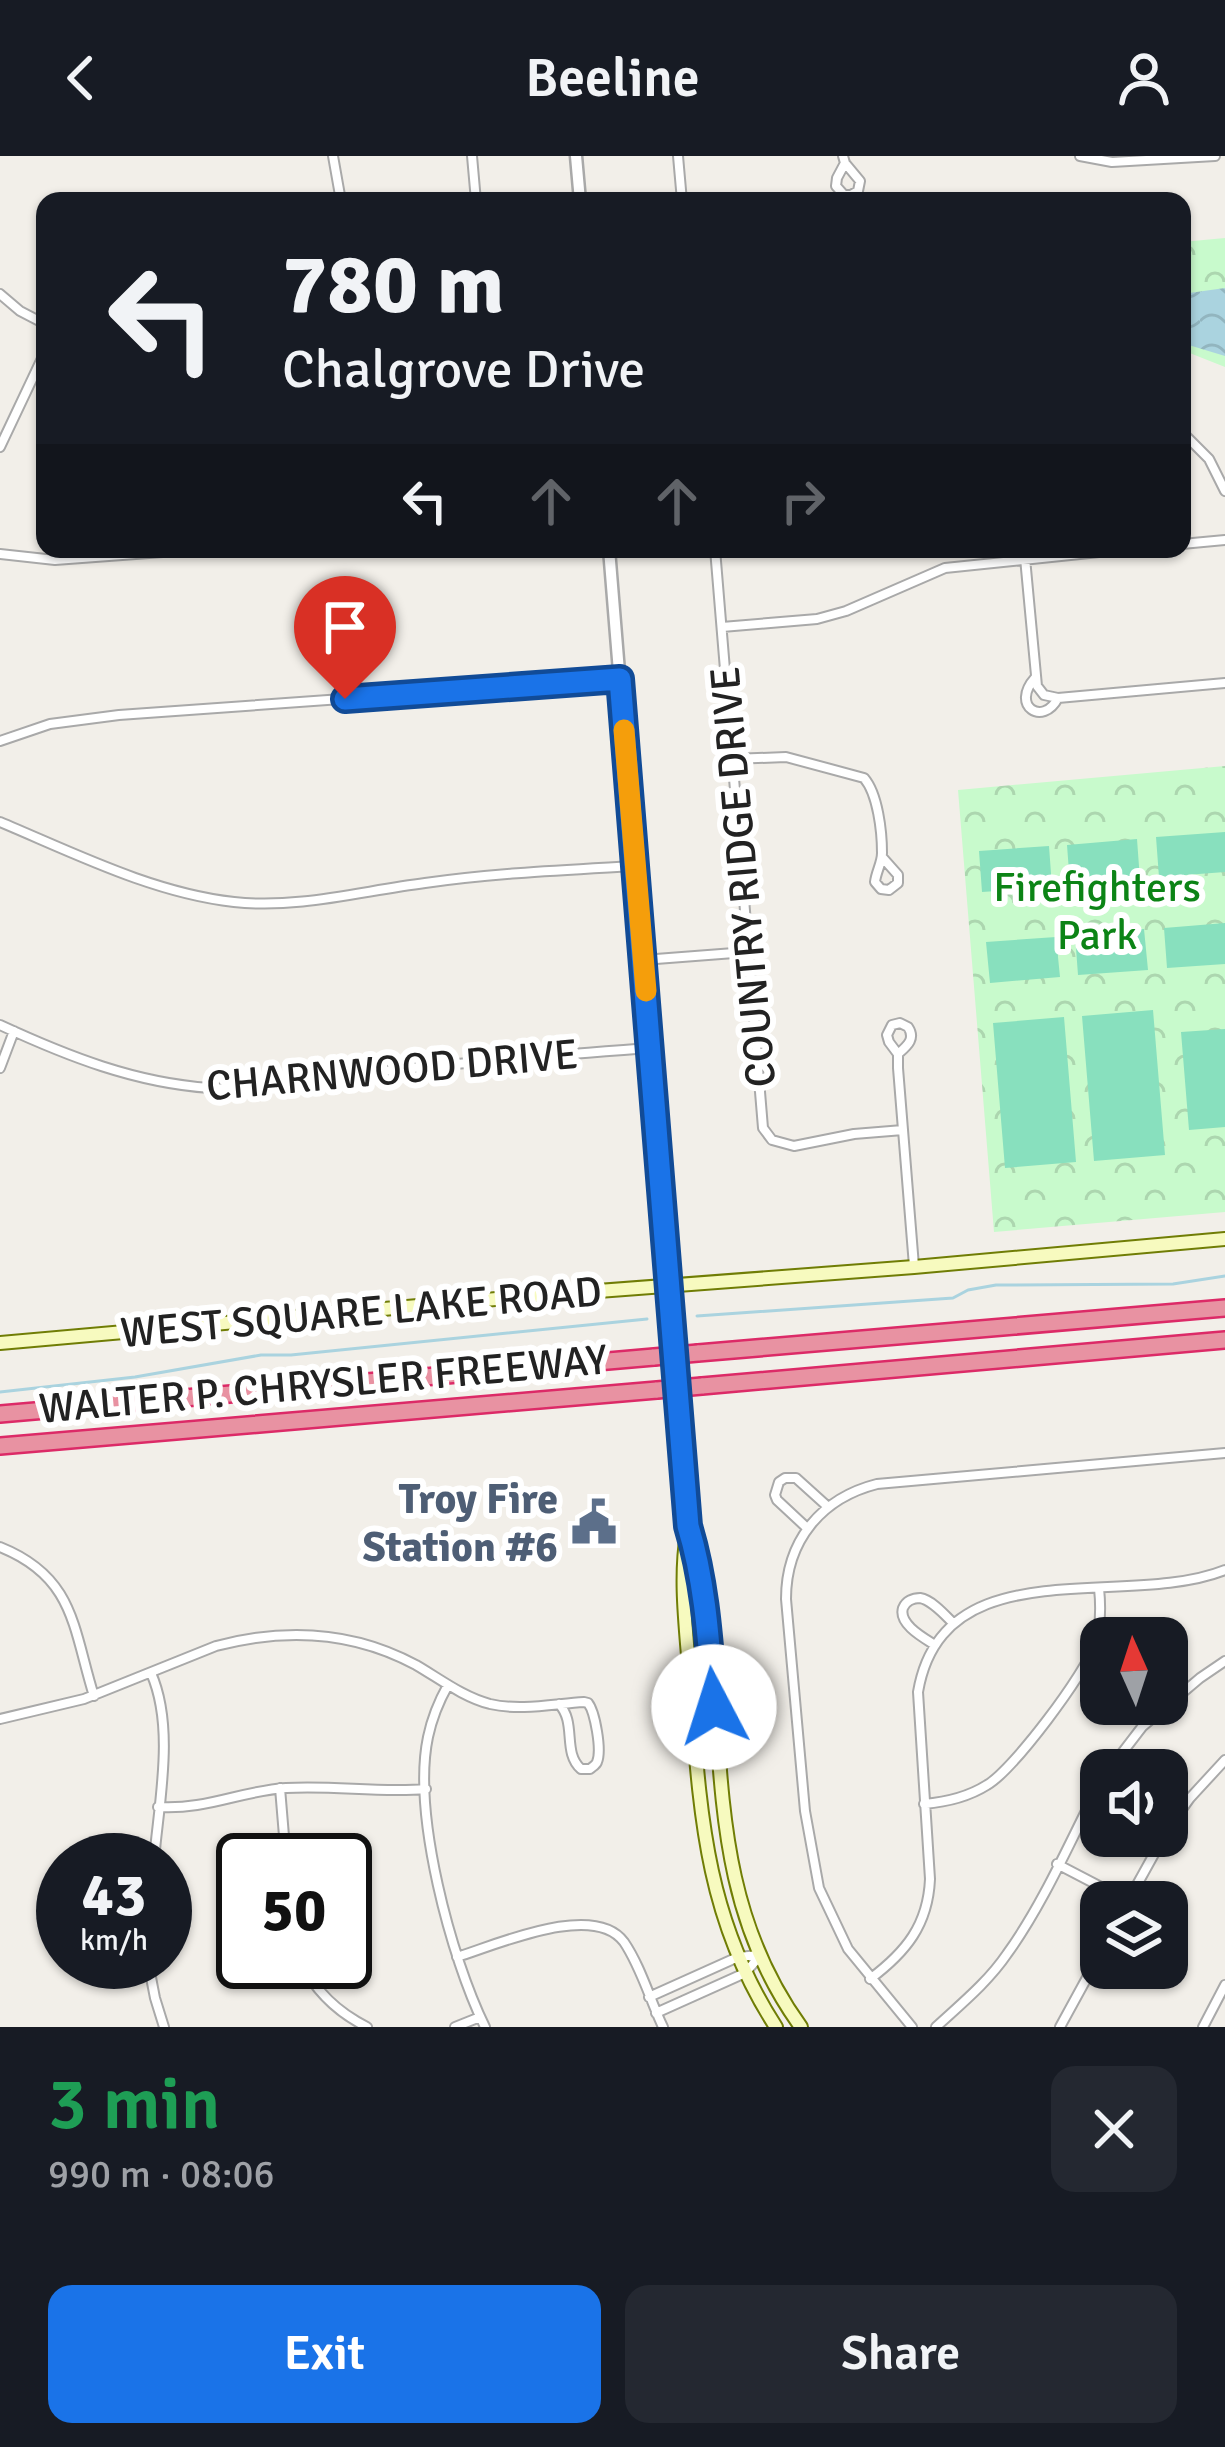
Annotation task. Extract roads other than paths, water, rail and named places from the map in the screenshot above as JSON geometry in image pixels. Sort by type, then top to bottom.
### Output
[{"type":"highway","name":"WALTER P. CHRYSLER FREEWAY","points":[[0,1414],[1225,1308]]},
{"type":"highway","name":"WALTER P. CHRYSLER FREEWAY","points":[[0,1446],[1225,1340]]},
{"type":"main road","name":"WEST SQUARE LAKE ROAD","points":[[0,1343],[1225,1239]]},
{"type":"main road","points":[[669,1285],[688,1526],[686,1627],[701,1820],[714,1888],[738,1957],[776,2027]]},
{"type":"main road","points":[[688,1526],[707,1624],[727,1844],[760,1954],[801,2027]]},
{"type":"street","points":[[333,156],[339,192]]},
{"type":"street","points":[[472,156],[475,192]]},
{"type":"street","points":[[576,156],[579,192]]},
{"type":"street","points":[[678,156],[681,192]]},
{"type":"street","points":[[1080,156],[1112,163],[1209,156]]},
{"type":"street","points":[[0,294],[36,319]]},
{"type":"street","points":[[0,448],[36,371]]},
{"type":"street","points":[[1191,441],[1209,459],[1225,491]]},
{"type":"street","points":[[1191,543],[1225,540]]},
{"type":"street","points":[[0,554],[36,558]]},
{"type":"street","points":[[37,558],[83,558]]},
{"type":"street","points":[[610,558],[669,1285]]},
{"type":"street","name":"COUNTRY RIDGE DRIVE","points":[[716,558],[761,1121],[767,1136],[778,1144],[794,1146],[903,1130]]},
{"type":"street","points":[[722,628],[817,619],[869,603],[945,568],[1025,558],[1036,677],[1041,693],[1049,698],[1225,682]]},
{"type":"street","points":[[1036,677],[1025,693],[1030,708],[1046,711],[1058,698]]},
{"type":"street","points":[[0,741],[50,724],[119,715],[620,679]]},
{"type":"street","points":[[732,759],[786,757],[864,778],[876,799],[882,857]]},
{"type":"street","points":[[0,822],[152,882],[232,902],[318,900],[448,880],[635,866]]},
{"type":"street","points":[[643,960],[748,952]]},
{"type":"street","name":"CHARNWOOD DRIVE","points":[[0,1025],[108,1069],[212,1088],[650,1048]]},
{"type":"street","points":[[0,1068],[14,1031]]},
{"type":"street","points":[[898,1054],[914,1267]]},
{"type":"street","points":[[912,2027],[848,1949],[828,1912],[813,1864],[786,1599],[790,1564],[807,1528],[827,1506],[855,1490],[892,1481],[1225,1453]]},
{"type":"street","points":[[807,1528],[780,1504],[775,1495],[778,1482],[796,1478],[827,1506]]},
{"type":"street","points":[[0,1547],[38,1568],[66,1602],[94,1696]]},
{"type":"street","points":[[870,1979],[902,1953],[926,1910],[930,1879],[918,1692],[934,1645],[953,1623],[1005,1597],[1196,1579],[1225,1570]]},
{"type":"street","points":[[925,1804],[976,1792],[1010,1767],[1090,1657],[1100,1620],[1099,1588]]},
{"type":"street","points":[[934,1645],[905,1622],[906,1604],[923,1599],[953,1623]]},
{"type":"street","points":[[0,1718],[94,1696],[239,1640],[302,1634],[380,1649],[474,1699],[502,1706],[584,1702],[594,1710],[598,1756],[590,1769],[574,1765],[568,1718],[559,1704]]},
{"type":"street","points":[[1125,1749],[1142,1727],[1225,1661]]},
{"type":"street","points":[[151,1673],[163,1721],[156,1833]]},
{"type":"street","points":[[448,1685],[427,1739],[426,1789],[434,1862],[457,1958],[485,2027]]},
{"type":"street","points":[[1188,1801],[1225,1760]]},
{"type":"street","points":[[158,1807],[191,1808],[280,1788],[426,1789]]},
{"type":"street","points":[[280,1788],[284,1833]]},
{"type":"street","points":[[936,2027],[1006,1955],[1080,1821]]},
{"type":"street","points":[[1057,1864],[1090,1881]]},
{"type":"street","points":[[457,1958],[545,1930],[604,1927],[623,1942],[663,2027]]},
{"type":"street","points":[[649,1997],[738,1957],[760,1954]]},
{"type":"street","points":[[656,2013],[746,1973],[760,1954]]},
{"type":"street","points":[[1202,2027],[1225,1985]]},
{"type":"street","points":[[152,1989],[164,2027]]},
{"type":"street","points":[[319,1989],[343,2014],[367,2027]]},
{"type":"street","points":[[1060,2027],[1081,1989]]},
{"type":"street","points":[[455,2027],[480,2017]]},
{"type":"water","points":[[1225,288],[1225,356],[1191,346],[1191,293]]},
{"type":"waterway","points":[[697,1316],[953,1298],[996,1285],[1173,1284],[1225,1276]]},
{"type":"waterway","points":[[0,1392],[135,1377],[261,1355],[647,1319]]},
{"type":"place","name":"Troy Fire Station #6","points":[[594,1522]]},
{"type":"park label","name":"Firefighters Park","points":[[1097,910]]}]
